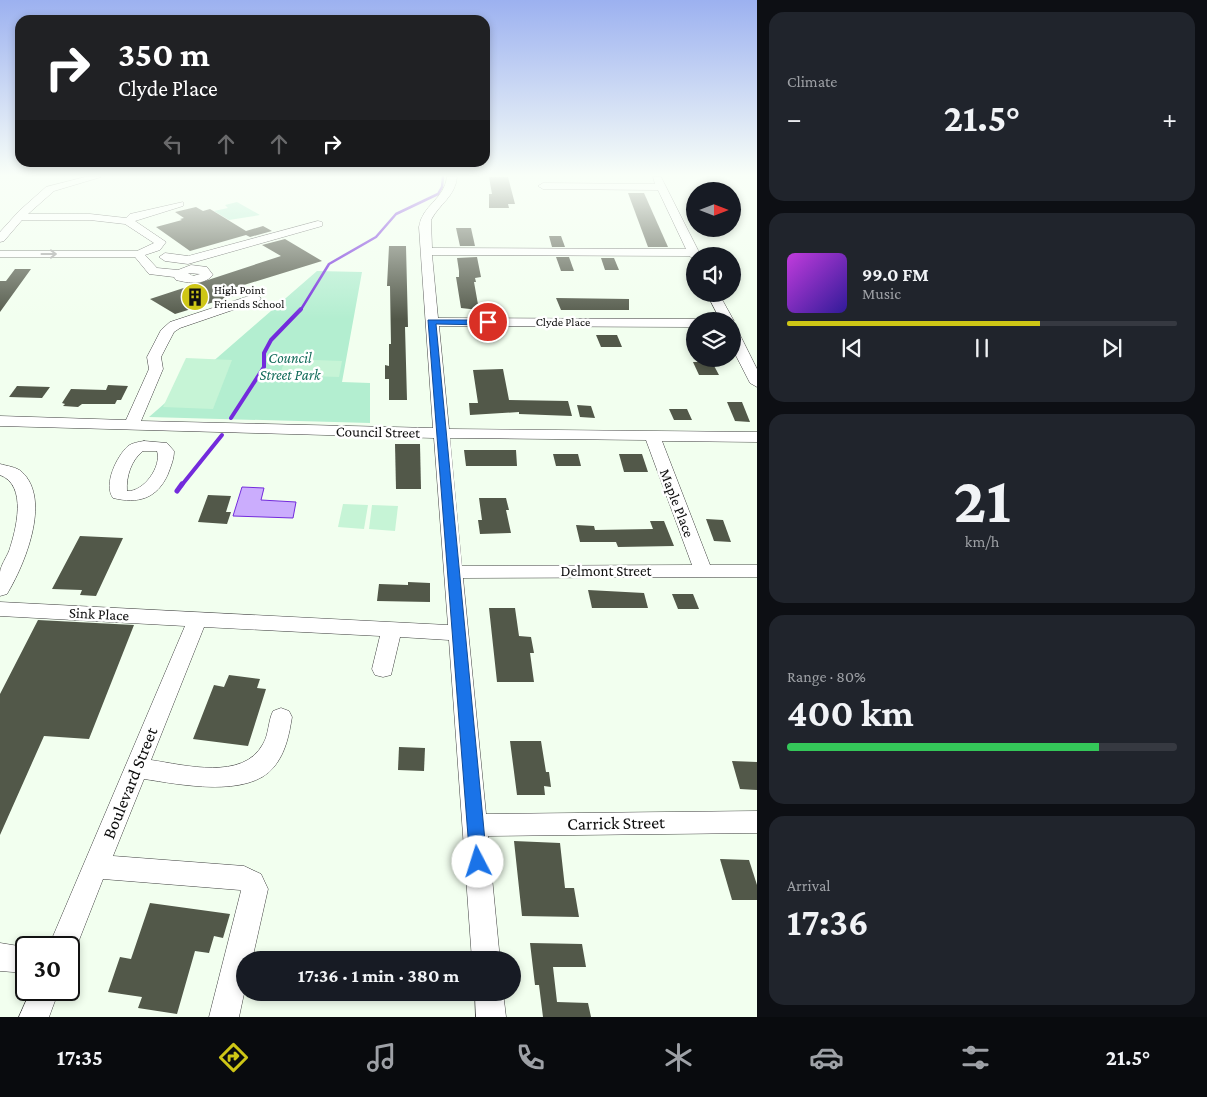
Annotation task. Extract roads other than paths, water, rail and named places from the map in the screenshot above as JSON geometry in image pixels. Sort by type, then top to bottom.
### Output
[{"type":"street","points":[[0,239],[12,224]]},
{"type":"street","points":[[133,224],[160,242],[161,252]]},
{"type":"street","points":[[0,254],[138,254],[161,252],[188,260],[316,224]]},
{"type":"street","points":[[426,224],[426,251],[440,433],[454,572],[485,951]]},
{"type":"street","points":[[680,224],[691,247]]},
{"type":"street","points":[[426,251],[686,254]]},
{"type":"street","points":[[138,254],[152,271],[180,274]]},
{"type":"street","points":[[131,426],[156,369],[154,357],[168,330],[175,325],[255,298]]},
{"type":"street","name":"Clyde Place","points":[[431,322],[686,323]]},
{"type":"street","points":[[741,351],[757,384]]},
{"type":"street","name":"Council Street","points":[[0,421],[440,433],[757,437]]},
{"type":"street","points":[[154,446],[161,426]]},
{"type":"street","name":"Maple Place","points":[[652,435],[703,570]]},
{"type":"street","points":[[0,469],[16,476],[24,490],[26,506],[24,530],[0,589]]},
{"type":"street","name":"Delmont Street","points":[[454,572],[757,571]]},
{"type":"street","name":"Sink Place","points":[[0,609],[198,618]]},
{"type":"street","points":[[198,618],[458,633]]},
{"type":"street","name":"Boulevard Street","points":[[67,936],[198,618]]},
{"type":"street","points":[[383,669],[392,629]]},
{"type":"street","points":[[136,768],[218,778],[241,775],[267,759],[274,747],[281,717]]},
{"type":"street","name":"Carrick Street","points":[[475,825],[757,822]]},
{"type":"street","points":[[96,867],[244,878],[252,883],[255,889],[224,1017]]},
{"type":"street","points":[[0,957],[15,958]]},
{"type":"street","points":[[34,1017],[41,1001]]},
{"type":"street","points":[[490,1001],[491,1017]]},
{"type":"waterway","points":[[300,311],[329,264],[376,237],[387,224]]},
{"type":"waterway","points":[[231,418],[264,367],[264,353],[271,340],[301,309]]},
{"type":"waterway","points":[[181,486],[222,435]]},
{"type":"waterway","points":[[177,491],[182,484]]},
{"type":"place","name":"High Point Friends School","points":[[195,297]]},
{"type":"park label","name":"Council Street Park","points":[[290,366]]}]
